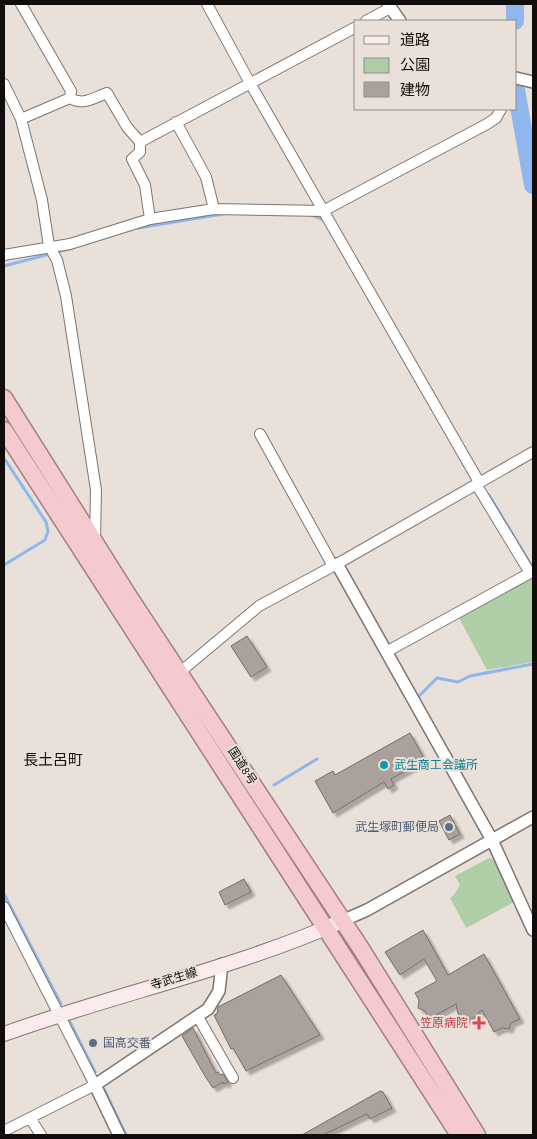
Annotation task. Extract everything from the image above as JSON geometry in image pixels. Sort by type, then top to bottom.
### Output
[{"type":"highway","name":"国道8号","points":[[4,398],[179,673],[241,764],[342,921],[477,1135]]},
{"type":"highway","name":"国道8号","points":[[4,430],[120,607],[324,929],[459,1135]]},
{"type":"main road","name":"寺武生線","points":[[4,1034],[59,1014],[222,964],[342,921]]},
{"type":"street","points":[[21,4],[71,91],[70,98]]},
{"type":"street","points":[[207,4],[250,83],[530,573],[386,652]]},
{"type":"street","points":[[368,20],[389,6],[399,20]]},
{"type":"street","points":[[140,142],[354,28]]},
{"type":"street","points":[[517,78],[533,82]]},
{"type":"street","points":[[4,84],[21,119],[42,200],[50,246],[66,296],[96,490],[95,540]]},
{"type":"street","points":[[70,98],[77,102],[84,102],[106,93],[127,127],[140,142],[140,152],[132,159],[145,184],[150,219]]},
{"type":"street","points":[[21,119],[70,98]]},
{"type":"street","points":[[4,255],[70,244],[150,219],[214,209],[323,211],[488,124],[496,118],[500,110]]},
{"type":"street","points":[[176,122],[206,176],[214,209]]},
{"type":"street","points":[[260,434],[492,840],[533,930]]},
{"type":"street","points":[[179,673],[217,638],[259,606],[533,452]]},
{"type":"street","points":[[342,921],[367,910],[533,817]]},
{"type":"street","points":[[5,911],[119,1135]]},
{"type":"street","points":[[4,1132],[95,1085],[198,1018],[212,1004],[219,991],[222,964]]},
{"type":"street","points":[[198,1018],[233,1078]]},
{"type":"street","points":[[30,1118],[41,1135]]},
{"type":"green space","points":[[533,576],[533,662],[487,670],[458,616]]},
{"type":"green space","points":[[489,858],[495,860],[514,902],[466,928],[450,898],[460,885],[455,876]]},
{"type":"building","points":[[247,636],[267,667],[251,677],[231,646]]},
{"type":"building","name":"武生商工会議所","points":[[410,733],[425,760],[391,779],[394,785],[388,789],[384,782],[333,813],[315,781],[333,771],[335,775]]},
{"type":"building","points":[[450,815],[460,834],[449,840],[439,821]]},
{"type":"building","points":[[244,879],[251,892],[225,905],[219,892]]},
{"type":"building","name":"笠原病院","points":[[423,930],[448,975],[484,954],[520,1019],[511,1023],[509,1029],[502,1028],[494,1032],[482,1010],[472,1019],[466,1020],[458,1014],[456,1004],[429,1019],[425,1011],[418,1008],[419,1000],[415,993],[437,981],[424,959],[400,975],[385,952]]},
{"type":"building","points":[[281,975],[320,1035],[246,1071],[233,1048],[231,1049],[214,1015],[217,1014],[218,1007]]},
{"type":"building","points":[[193,1028],[216,1073],[223,1074],[228,1082],[224,1084],[223,1082],[213,1088],[205,1076],[182,1036]]},
{"type":"building","points":[[380,1091],[383,1092],[392,1108],[370,1119],[367,1114],[323,1135],[302,1135]]},
{"type":"waterway","points":[[515,4],[515,20]]},
{"type":"waterway","points":[[517,96],[533,185]]},
{"type":"waterway","points":[[138,228],[223,214]]},
{"type":"waterway","points":[[312,215],[324,220]]},
{"type":"waterway","points":[[4,266],[73,248]]},
{"type":"waterway","points":[[4,458],[46,522],[48,531],[45,540],[4,565]]},
{"type":"waterway","points":[[489,495],[533,568]]},
{"type":"waterway","points":[[418,697],[437,678],[458,682],[470,676],[533,664]]},
{"type":"waterway","points":[[274,785],[317,759]]},
{"type":"waterway","points":[[4,894],[61,1004]]},
{"type":"waterway","points":[[69,1020],[95,1072]]},
{"type":"waterway","points":[[104,1089],[126,1135]]},
{"type":"place","name":"武生商工会議所","points":[[384,765]]},
{"type":"place","name":"武生塚町郵便局","points":[[449,827]]},
{"type":"place","name":"笠原病院","points":[[479,1023]]},
{"type":"place","name":"国高交番","points":[[93,1043]]},
{"type":"district","name":"長土呂町","points":[[53,760]]}]
